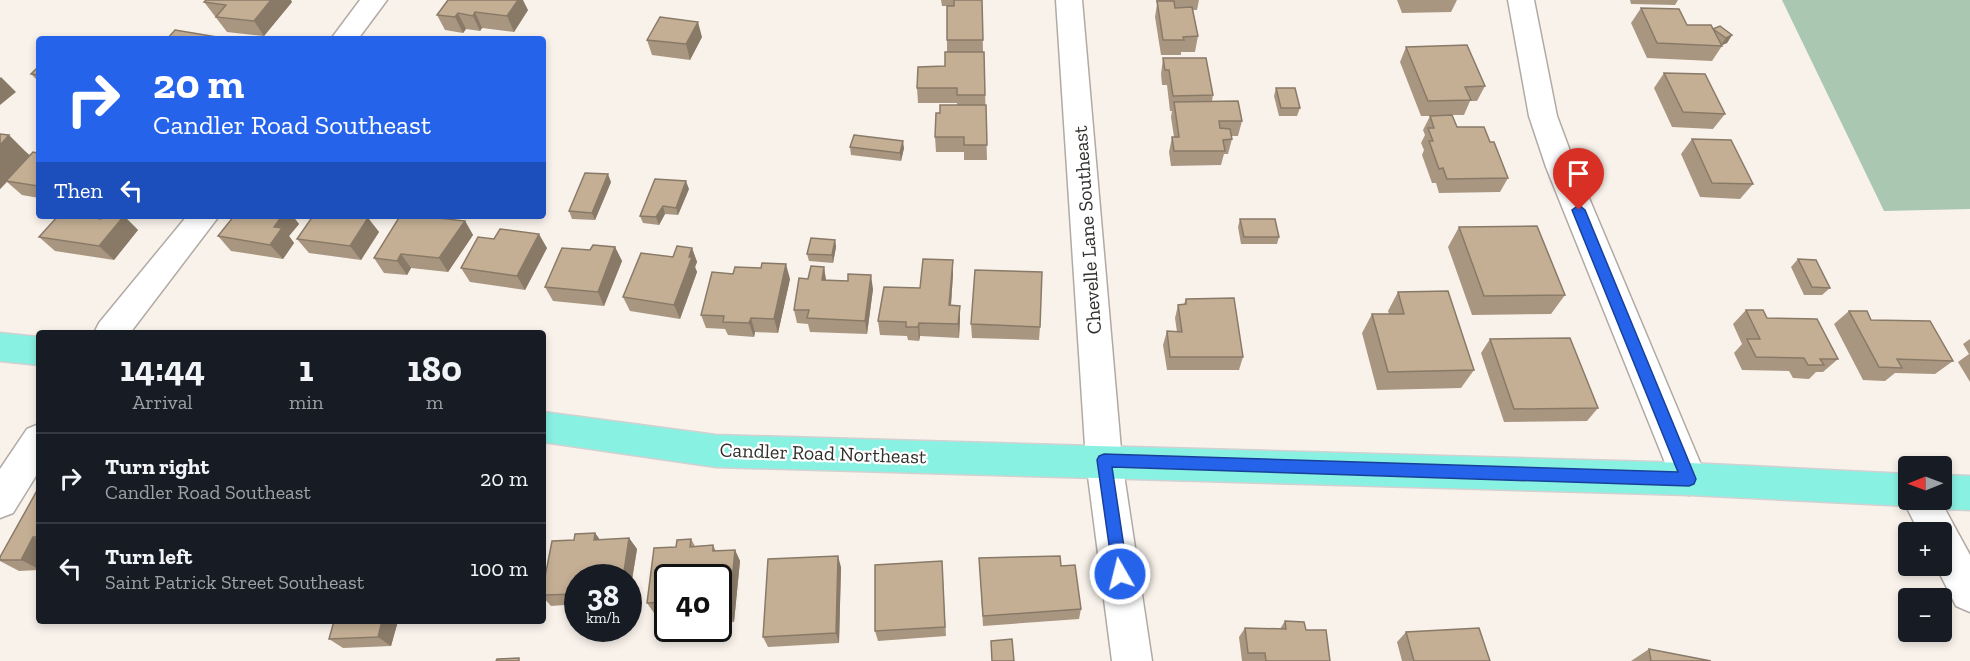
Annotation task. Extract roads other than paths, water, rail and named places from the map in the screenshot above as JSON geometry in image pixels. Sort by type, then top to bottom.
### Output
[{"type":"main road","points":[[0,347],[36,351]]},
{"type":"main road","name":"Candler Road Northeast","points":[[546,427],[716,451],[1104,460],[1689,479],[1898,489]]},
{"type":"main road","points":[[1952,492],[1970,493]]},
{"type":"street","points":[[346,36],[374,0]]},
{"type":"street","name":"Chevelle Lane Southeast","points":[[1069,0],[1104,460],[1132,661]]},
{"type":"street","points":[[1521,0],[1543,116],[1561,167],[1689,479]]},
{"type":"street","points":[[113,330],[202,219]]},
{"type":"street","points":[[0,501],[36,445]]},
{"type":"street","points":[[1952,559],[1970,593]]}]
